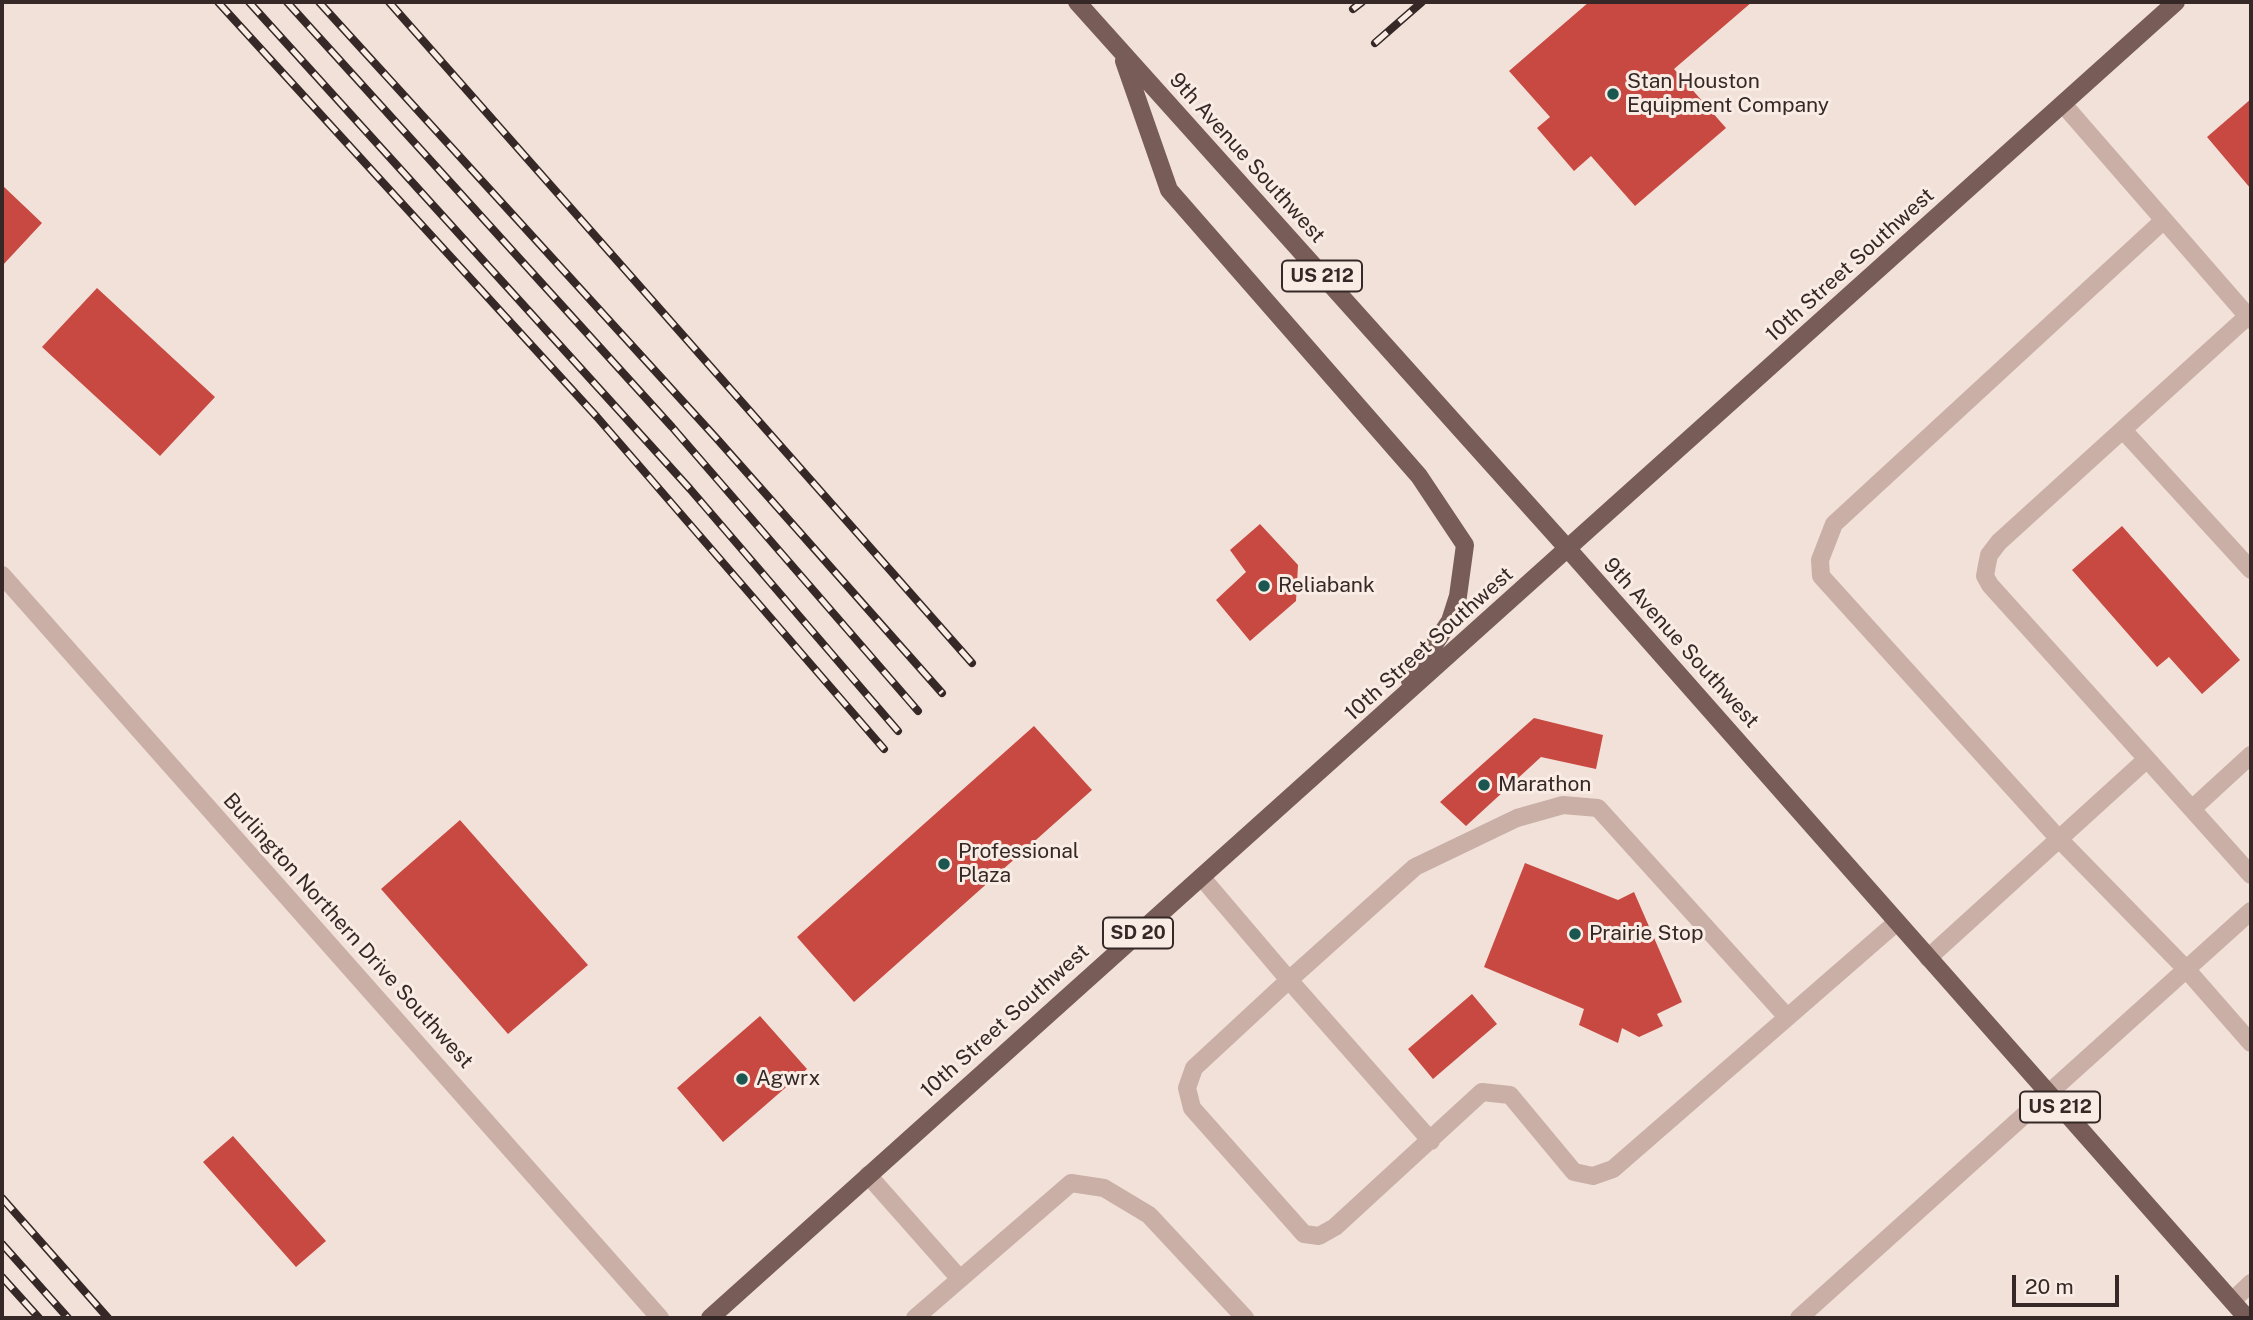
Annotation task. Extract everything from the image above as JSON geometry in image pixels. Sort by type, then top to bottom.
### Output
[{"type":"main road","name":"9th Avenue Southwest","points":[[1077,2],[1568,550],[2247,1318]]},
{"type":"main road","name":"10th Street Southwest","points":[[710,1318],[1112,955],[1203,879],[2176,2]]},
{"type":"main road","points":[[1121,51],[1169,190],[1419,476],[1465,545],[1458,596],[1450,621],[1397,702]]},
{"type":"street","points":[[2063,104],[2249,318],[1999,542],[1989,555],[1985,576],[1990,585],[2251,874]]},
{"type":"street","points":[[2164,220],[1834,524],[1820,560],[1821,576],[2059,838],[2187,970],[2251,1043]]},
{"type":"street","points":[[2123,430],[2251,569]]},
{"type":"street","name":"Burlington Northern Drive Southwest","points":[[2,575],[660,1318]]},
{"type":"street","points":[[2192,808],[2251,755]]},
{"type":"street","points":[[1928,958],[2147,758]]},
{"type":"street","points":[[1787,1017],[1598,808],[1563,805],[1517,818],[1415,867],[1194,1069],[1187,1088],[1192,1108],[1304,1234],[1319,1236],[1335,1227],[1482,1092],[1510,1095],[1574,1172],[1593,1176],[1612,1169],[1787,1017],[1896,922]]},
{"type":"street","points":[[1203,879],[1431,1140]]},
{"type":"street","points":[[1799,1318],[2050,1095],[2251,911]]},
{"type":"street","points":[[869,1175],[960,1279]]},
{"type":"street","points":[[915,1318],[1071,1182],[1104,1188],[1149,1215],[1245,1318]]},
{"type":"street","points":[[2232,1301],[2251,1283]]},
{"type":"building","name":"Stan Houston Equipment Company","points":[[1589,2],[1752,2],[1674,69],[1726,128],[1635,206],[1591,156],[1574,171],[1537,128],[1550,117],[1509,71]]},
{"type":"building","points":[[2251,99],[2251,189],[2207,137]]},
{"type":"building","points":[[2,185],[42,223],[2,266]]},
{"type":"building","points":[[97,288],[215,397],[160,456],[42,347]]},
{"type":"building","name":"Reliabank","points":[[1260,524],[1298,565],[1296,601],[1250,641],[1216,600],[1246,572],[1230,550]]},
{"type":"building","points":[[2122,526],[2240,660],[2202,694],[2169,657],[2157,667],[2072,570]]},
{"type":"building","name":"Marathon","points":[[1534,718],[1603,735],[1596,769],[1541,757],[1466,826],[1440,802]]},
{"type":"building","name":"Professional Plaza","points":[[1034,726],[1092,790],[854,1002],[797,937]]},
{"type":"building","points":[[460,820],[588,965],[508,1034],[381,889]]},
{"type":"building","name":"Prairie Stop","points":[[1525,863],[1618,900],[1634,892],[1682,1002],[1657,1014],[1663,1026],[1639,1037],[1622,1028],[1618,1043],[1579,1025],[1584,1009],[1484,967]]},
{"type":"building","points":[[1472,994],[1497,1024],[1433,1079],[1408,1049]]},
{"type":"building","name":"Agwrx","points":[[760,1016],[807,1069],[723,1142],[677,1088]]},
{"type":"building","points":[[233,1136],[326,1241],[296,1267],[203,1162]]},
{"type":"railway","points":[[218,2],[597,417],[884,749]]},
{"type":"railway","points":[[249,2],[690,489],[898,731]]},
{"type":"railway","points":[[287,2],[672,427],[918,711]]},
{"type":"railway","points":[[319,2],[718,440],[942,693]]},
{"type":"railway","points":[[389,2],[972,663]]},
{"type":"railway","points":[[1353,9],[1362,2]]},
{"type":"railway","points":[[1375,43],[1422,2]]},
{"type":"railway","points":[[2,1198],[108,1318]]},
{"type":"railway","points":[[2,1244],[68,1318]]},
{"type":"railway","points":[[2,1277],[39,1318]]},
{"type":"place","name":"Stan Houston Equipment Company","points":[[1613,94]]},
{"type":"place","name":"Reliabank","points":[[1264,586]]},
{"type":"place","name":"Marathon","points":[[1484,785]]},
{"type":"place","name":"Professional Plaza","points":[[944,864]]},
{"type":"place","name":"Prairie Stop","points":[[1575,934]]},
{"type":"place","name":"Agwrx","points":[[742,1079]]}]
